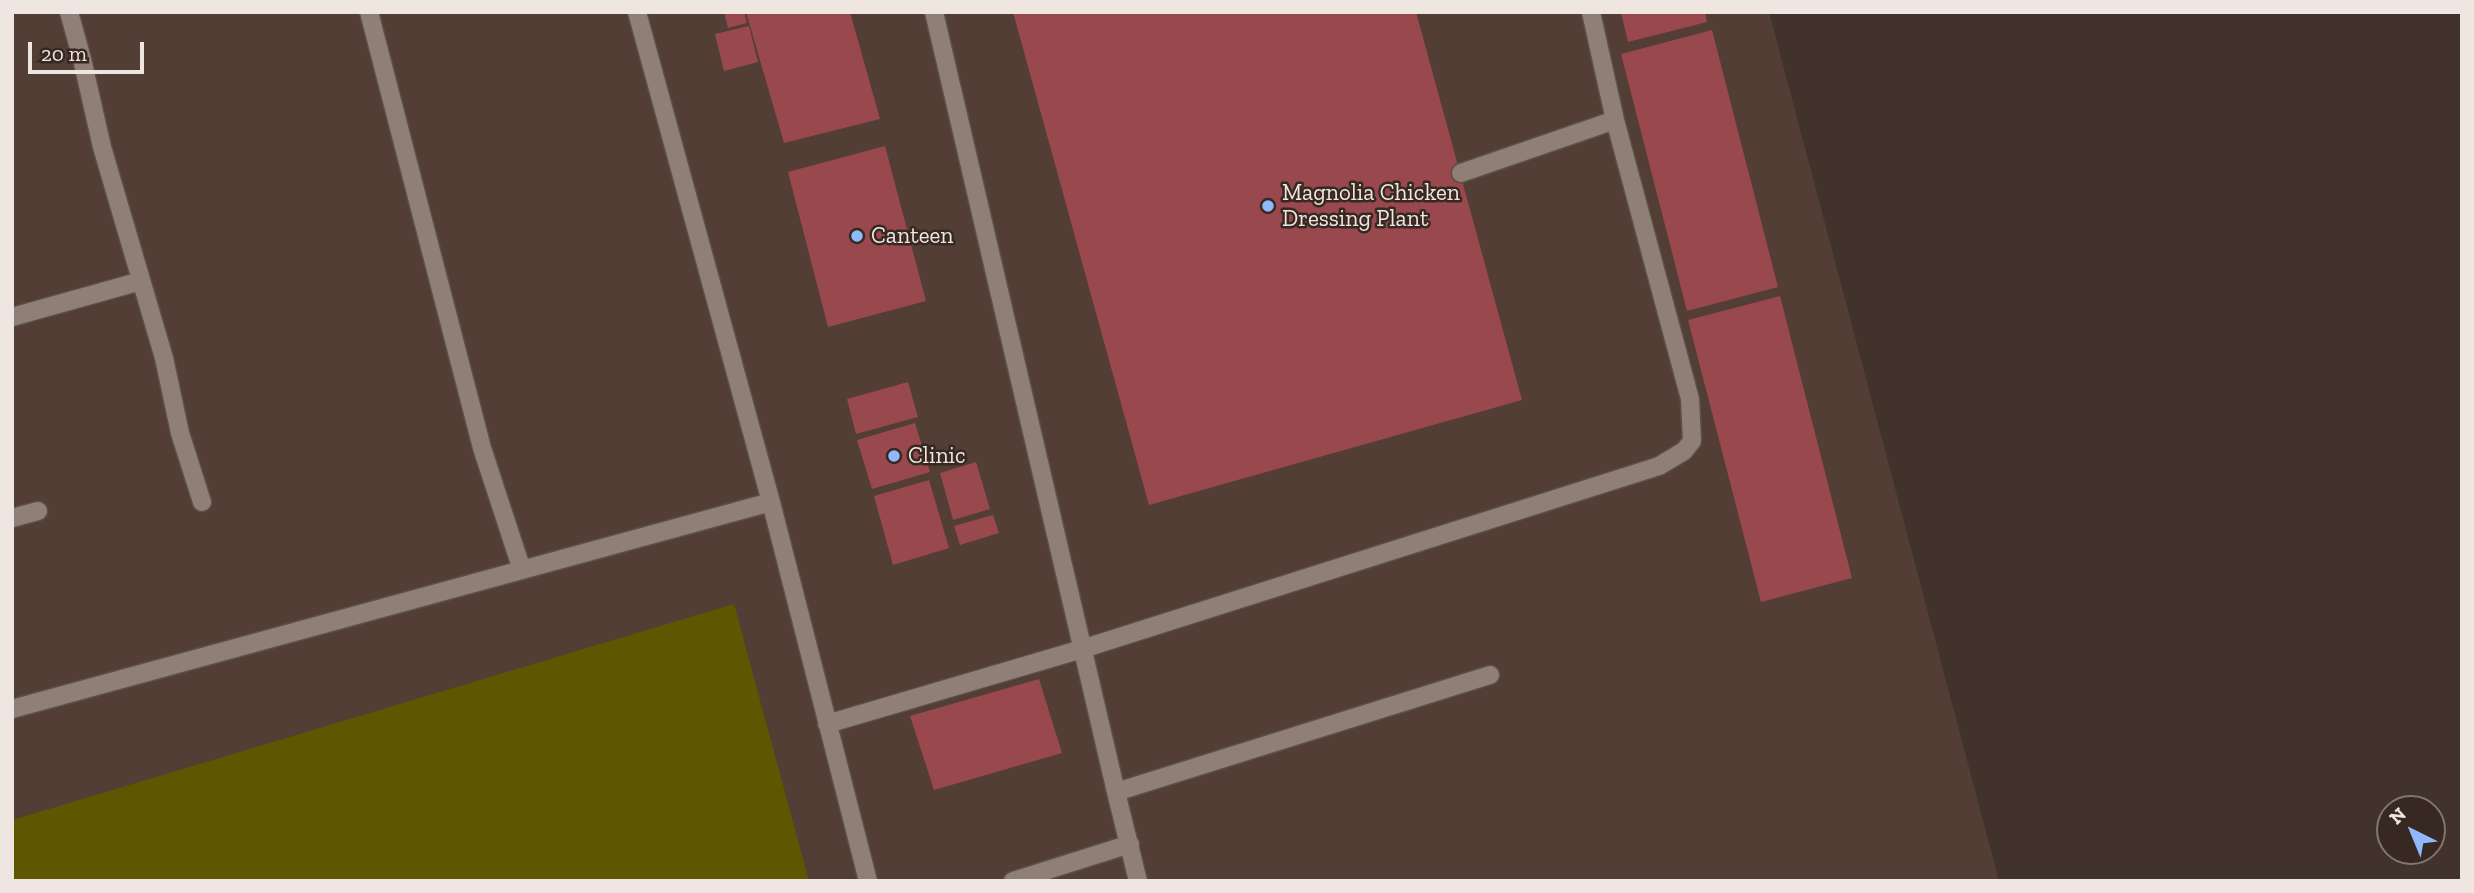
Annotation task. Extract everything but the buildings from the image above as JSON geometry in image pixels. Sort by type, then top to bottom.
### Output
[{"type":"lane","points":[[69,12],[102,147],[164,358],[180,433],[202,502]]},
{"type":"lane","points":[[369,12],[482,448],[522,570]]},
{"type":"lane","points":[[637,12],[771,502],[868,881]]},
{"type":"lane","points":[[934,12],[1138,881]]},
{"type":"lane","points":[[827,724],[1082,649],[1659,466],[1684,452],[1692,441],[1690,400],[1615,120],[1591,12]]},
{"type":"lane","points":[[1461,173],[1615,120]]},
{"type":"lane","points":[[12,317],[141,281]]},
{"type":"lane","points":[[12,709],[771,502]]},
{"type":"lane","points":[[12,518],[38,511]]},
{"type":"lane","points":[[1115,792],[1490,675]]},
{"type":"lane","points":[[1013,881],[1130,844]]},
{"type":"shaded area","points":[[12,12],[1769,12],[1999,881],[12,881]]},
{"type":"shaded area","points":[[734,604],[809,881],[12,881],[12,820]]},
{"type":"place","name":"Magnolia Chicken Dressing Plant","points":[[1268,206]]},
{"type":"place","name":"Canteen","points":[[857,236]]},
{"type":"place","name":"Clinic","points":[[894,456]]}]
